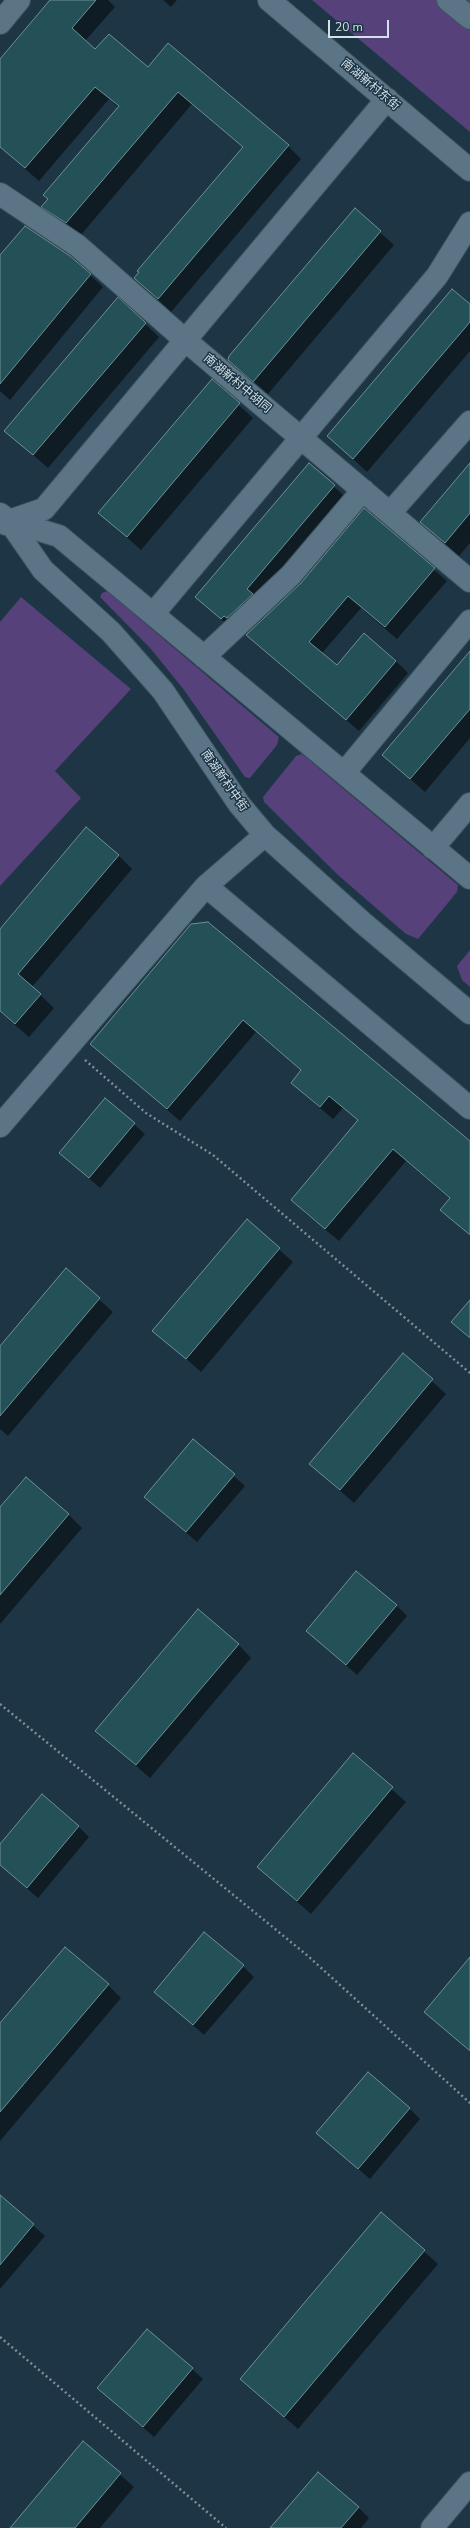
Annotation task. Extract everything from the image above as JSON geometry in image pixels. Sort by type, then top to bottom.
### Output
[{"type":"street","points":[[0,23],[19,0]]},
{"type":"street","name":"南湖新村东街","points":[[269,0],[470,170]]},
{"type":"street","points":[[448,0],[470,18]]},
{"type":"street","points":[[3,522],[44,509],[387,99]]},
{"type":"street","name":"南湖新村中胡同","points":[[0,194],[78,246],[185,340],[470,581]]},
{"type":"street","points":[[153,614],[437,276],[470,223]]},
{"type":"street","points":[[390,513],[470,422]]},
{"type":"street","points":[[204,657],[291,575],[363,490]]},
{"type":"street","points":[[3,522],[59,536],[470,878]]},
{"type":"street","name":"南湖新村中街","points":[[3,522],[43,570],[111,632],[163,691],[239,804],[265,835],[363,923],[470,1013]]},
{"type":"street","points":[[344,773],[470,622]]},
{"type":"street","points":[[433,848],[470,804]]},
{"type":"street","points":[[0,1126],[206,886],[265,835]]},
{"type":"street","points":[[206,886],[470,1108]]},
{"type":"street","points":[[432,2528],[470,2483]]},
{"type":"path","points":[[68,1046],[146,1113],[213,1155],[470,1374]]},
{"type":"path","points":[[0,1704],[308,1956],[470,2103]]},
{"type":"path","points":[[0,2337],[226,2528]]},
{"type":"shaded area","points":[[312,0],[470,0],[470,132]]},
{"type":"shaded area","points":[[107,591],[279,737],[277,745],[250,778],[245,777],[184,690],[151,649],[100,597],[102,593]]},
{"type":"shaded area","points":[[21,597],[131,689],[55,771],[81,798],[0,886],[0,622]]},
{"type":"shaded area","points":[[302,754],[458,885],[457,892],[418,939],[406,934],[338,875],[264,802],[263,797],[296,756]]},
{"type":"shaded area","points":[[470,950],[470,987],[462,980],[457,966]]},
{"type":"building","points":[[50,0],[96,0],[72,28],[95,49],[109,34],[148,67],[168,43],[289,145],[158,299],[134,278],[139,272],[137,271],[243,147],[178,92],[66,223],[41,207],[48,199],[43,195],[119,106],[95,87],[25,168],[0,147],[0,59]]},
{"type":"building","points":[[355,208],[381,231],[253,382],[228,360],[229,356]]},
{"type":"building","points":[[25,226],[70,256],[91,274],[0,384],[0,255]]},
{"type":"building","points":[[452,289],[470,304],[470,322],[353,459],[327,436]]},
{"type":"building","points":[[118,297],[146,323],[33,455],[4,431]]},
{"type":"building","points":[[212,379],[240,403],[127,537],[98,513]]},
{"type":"building","points":[[309,463],[335,485],[247,589],[253,594],[227,618],[224,616],[221,619],[195,597]]},
{"type":"building","points":[[470,463],[470,513],[445,543],[420,522]]},
{"type":"building","points":[[364,508],[435,568],[385,627],[348,596],[309,642],[337,665],[364,633],[396,661],[346,720],[246,635],[301,583]]},
{"type":"building","points":[[470,651],[470,709],[410,779],[382,755]]},
{"type":"building","points":[[86,827],[119,855],[18,974],[41,994],[15,1024],[0,1011],[0,929]]},
{"type":"building","points":[[208,922],[470,1141],[470,1235],[440,1210],[450,1198],[393,1149],[325,1229],[291,1200],[358,1120],[329,1096],[320,1107],[291,1083],[301,1070],[243,1020],[167,1109],[90,1044],[191,924]]},
{"type":"building","points":[[105,1098],[135,1123],[89,1178],[59,1153]]},
{"type":"building","points":[[247,1219],[280,1248],[186,1359],[152,1331]]},
{"type":"building","points":[[66,1268],[100,1298],[0,1416],[0,1346]]},
{"type":"building","points":[[470,1300],[470,1338],[451,1322]]},
{"type":"building","points":[[403,1353],[433,1379],[340,1490],[309,1464]]},
{"type":"building","points":[[193,1439],[235,1474],[186,1532],[144,1497]]},
{"type":"building","points":[[26,1477],[69,1514],[0,1595],[0,1507]]},
{"type":"building","points":[[356,1571],[397,1605],[346,1665],[306,1631]]},
{"type":"building","points":[[198,1609],[239,1644],[136,1765],[95,1731]]},
{"type":"building","points":[[353,1753],[393,1787],[297,1901],[257,1867]]},
{"type":"building","points":[[42,1794],[79,1826],[27,1888],[0,1865],[0,1844]]},
{"type":"building","points":[[204,1932],[244,1965],[193,2025],[154,1992]]},
{"type":"building","points":[[65,1947],[109,1984],[0,2112],[0,2023]]},
{"type":"building","points":[[470,1957],[470,2051],[424,2012]]},
{"type":"building","points":[[368,2072],[410,2108],[358,2169],[316,2133]]},
{"type":"building","points":[[0,2195],[34,2224],[0,2265]]},
{"type":"building","points":[[381,2212],[425,2250],[284,2417],[240,2379]]},
{"type":"building","points":[[147,2329],[193,2368],[143,2427],[97,2388]]},
{"type":"building","points":[[83,2441],[121,2473],[75,2528],[10,2528]]},
{"type":"building","points":[[318,2472],[359,2507],[341,2528],[270,2528]]}]
